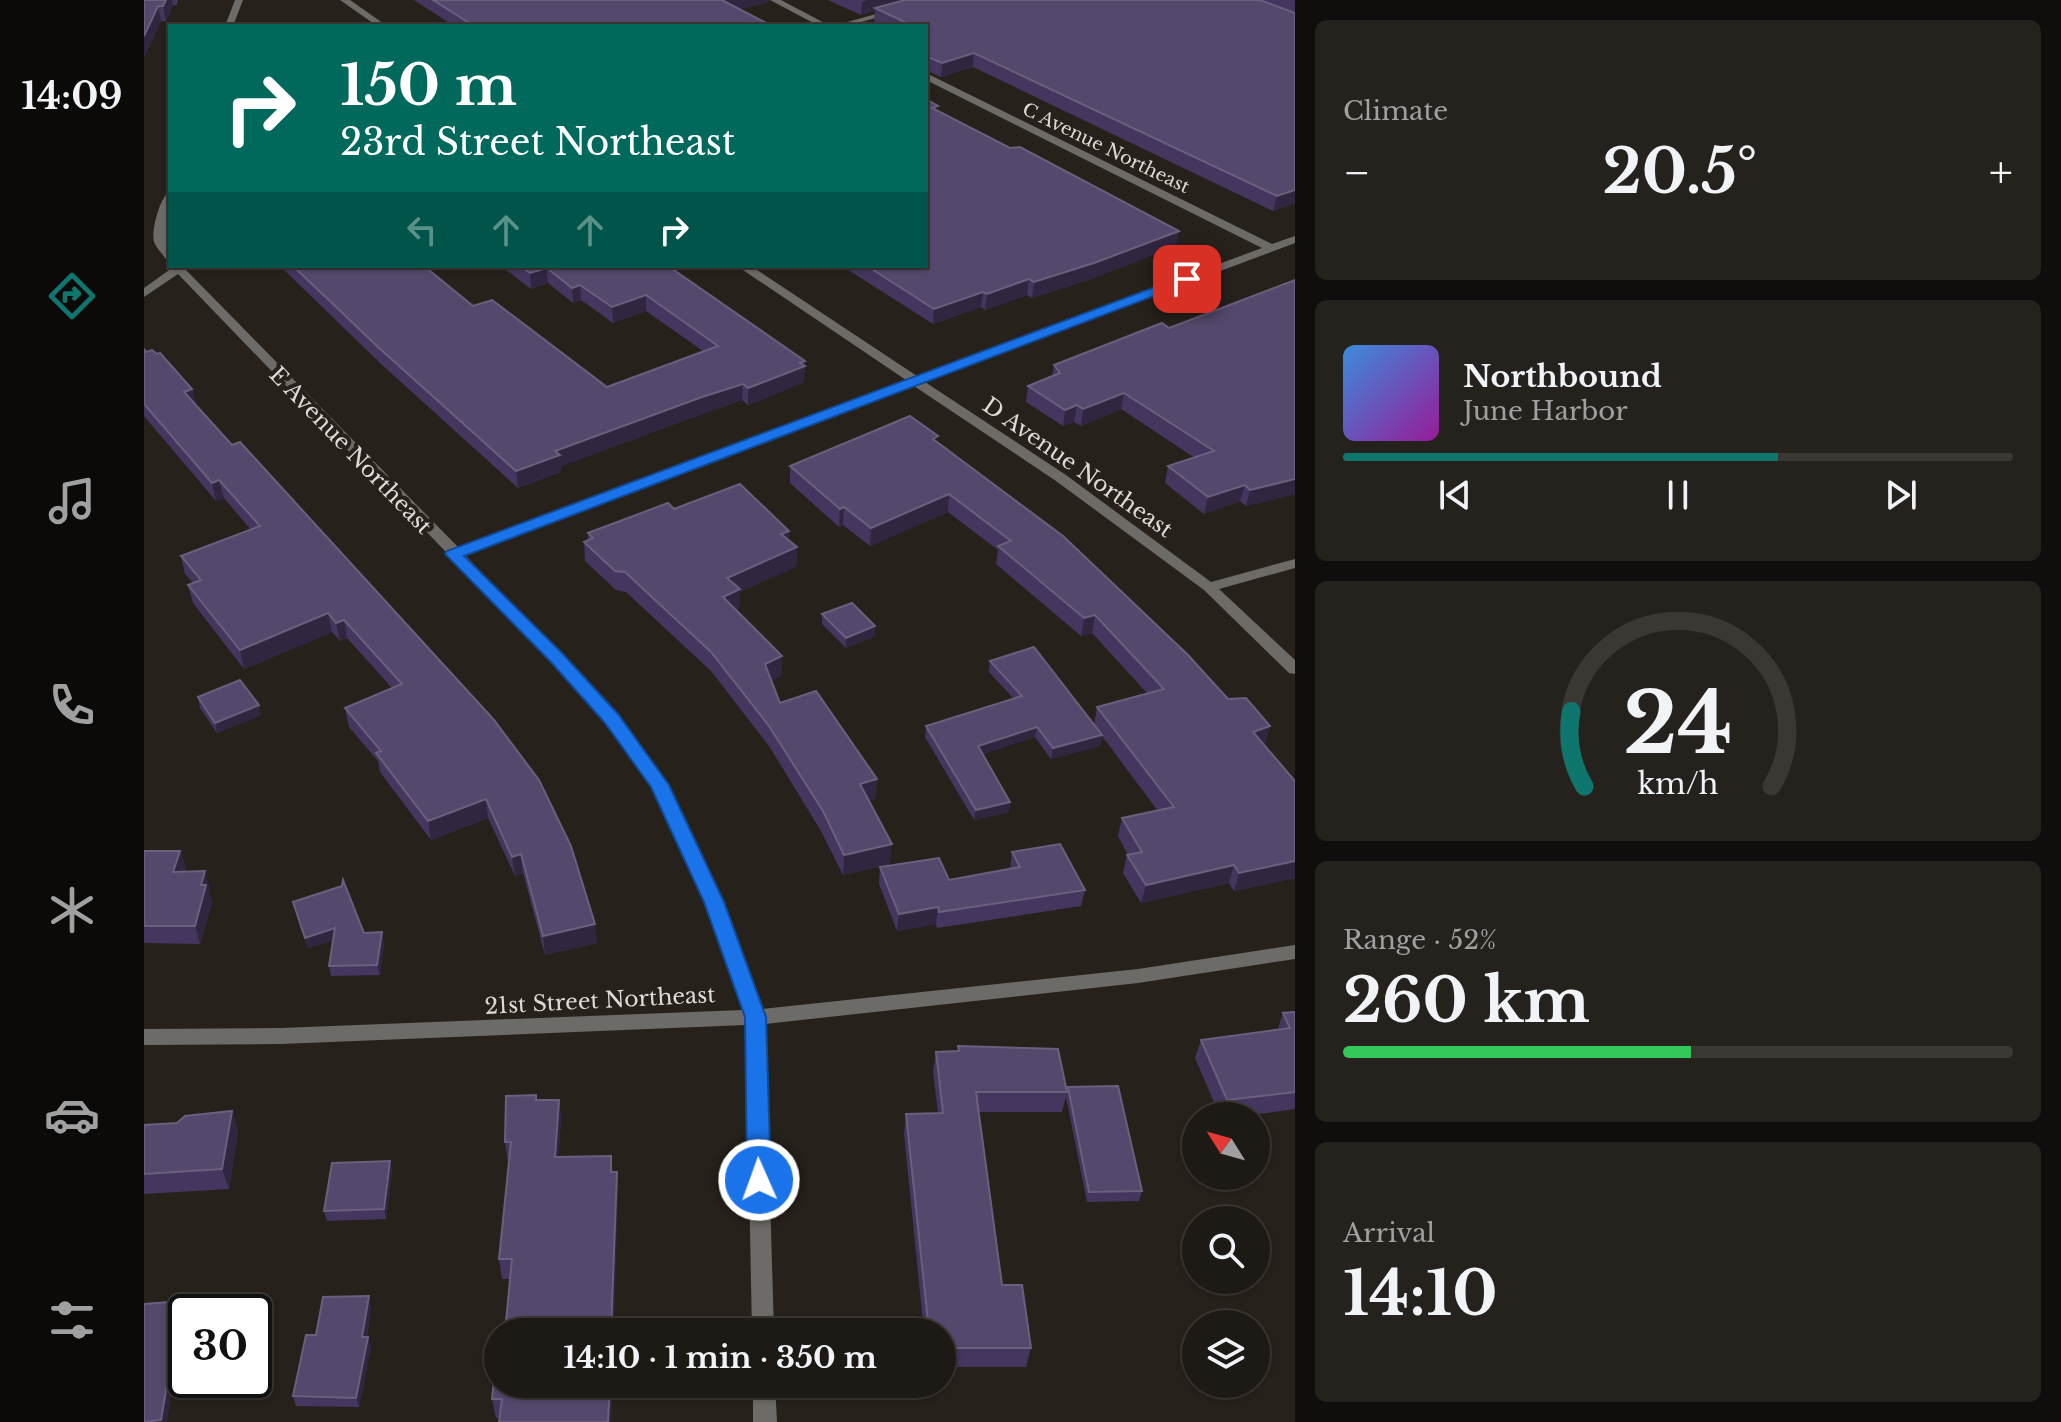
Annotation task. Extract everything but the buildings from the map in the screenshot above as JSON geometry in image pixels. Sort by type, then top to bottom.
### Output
[{"type":"street","points":[[230,24],[239,0]]},
{"type":"street","points":[[344,0],[380,24]]},
{"type":"street","points":[[774,0],[822,24]]},
{"type":"street","points":[[845,24],[936,0]]},
{"type":"street","name":"C Avenue Northeast","points":[[928,77],[1271,248]]},
{"type":"street","points":[[168,199],[163,213],[160,242],[168,253]]},
{"type":"street","points":[[453,554],[1295,239]]},
{"type":"street","points":[[144,293],[172,268]]},
{"type":"street","name":"E Avenue Northeast","points":[[180,268],[453,554],[556,657],[612,719],[660,785],[714,902],[755,1017],[763,1318]]},
{"type":"street","name":"D Avenue Northeast","points":[[746,268],[1061,478],[1209,587],[1295,669]]},
{"type":"street","points":[[1209,587],[1295,563]]},
{"type":"street","name":"21st Street Northeast","points":[[144,1037],[281,1036],[755,1017],[1138,976],[1295,952]]},
{"type":"street","points":[[764,1398],[765,1422]]},
{"type":"route","points":[[759,1180],[755,1017],[714,902],[660,785],[612,719],[556,657],[453,554],[1187,279]]}]
